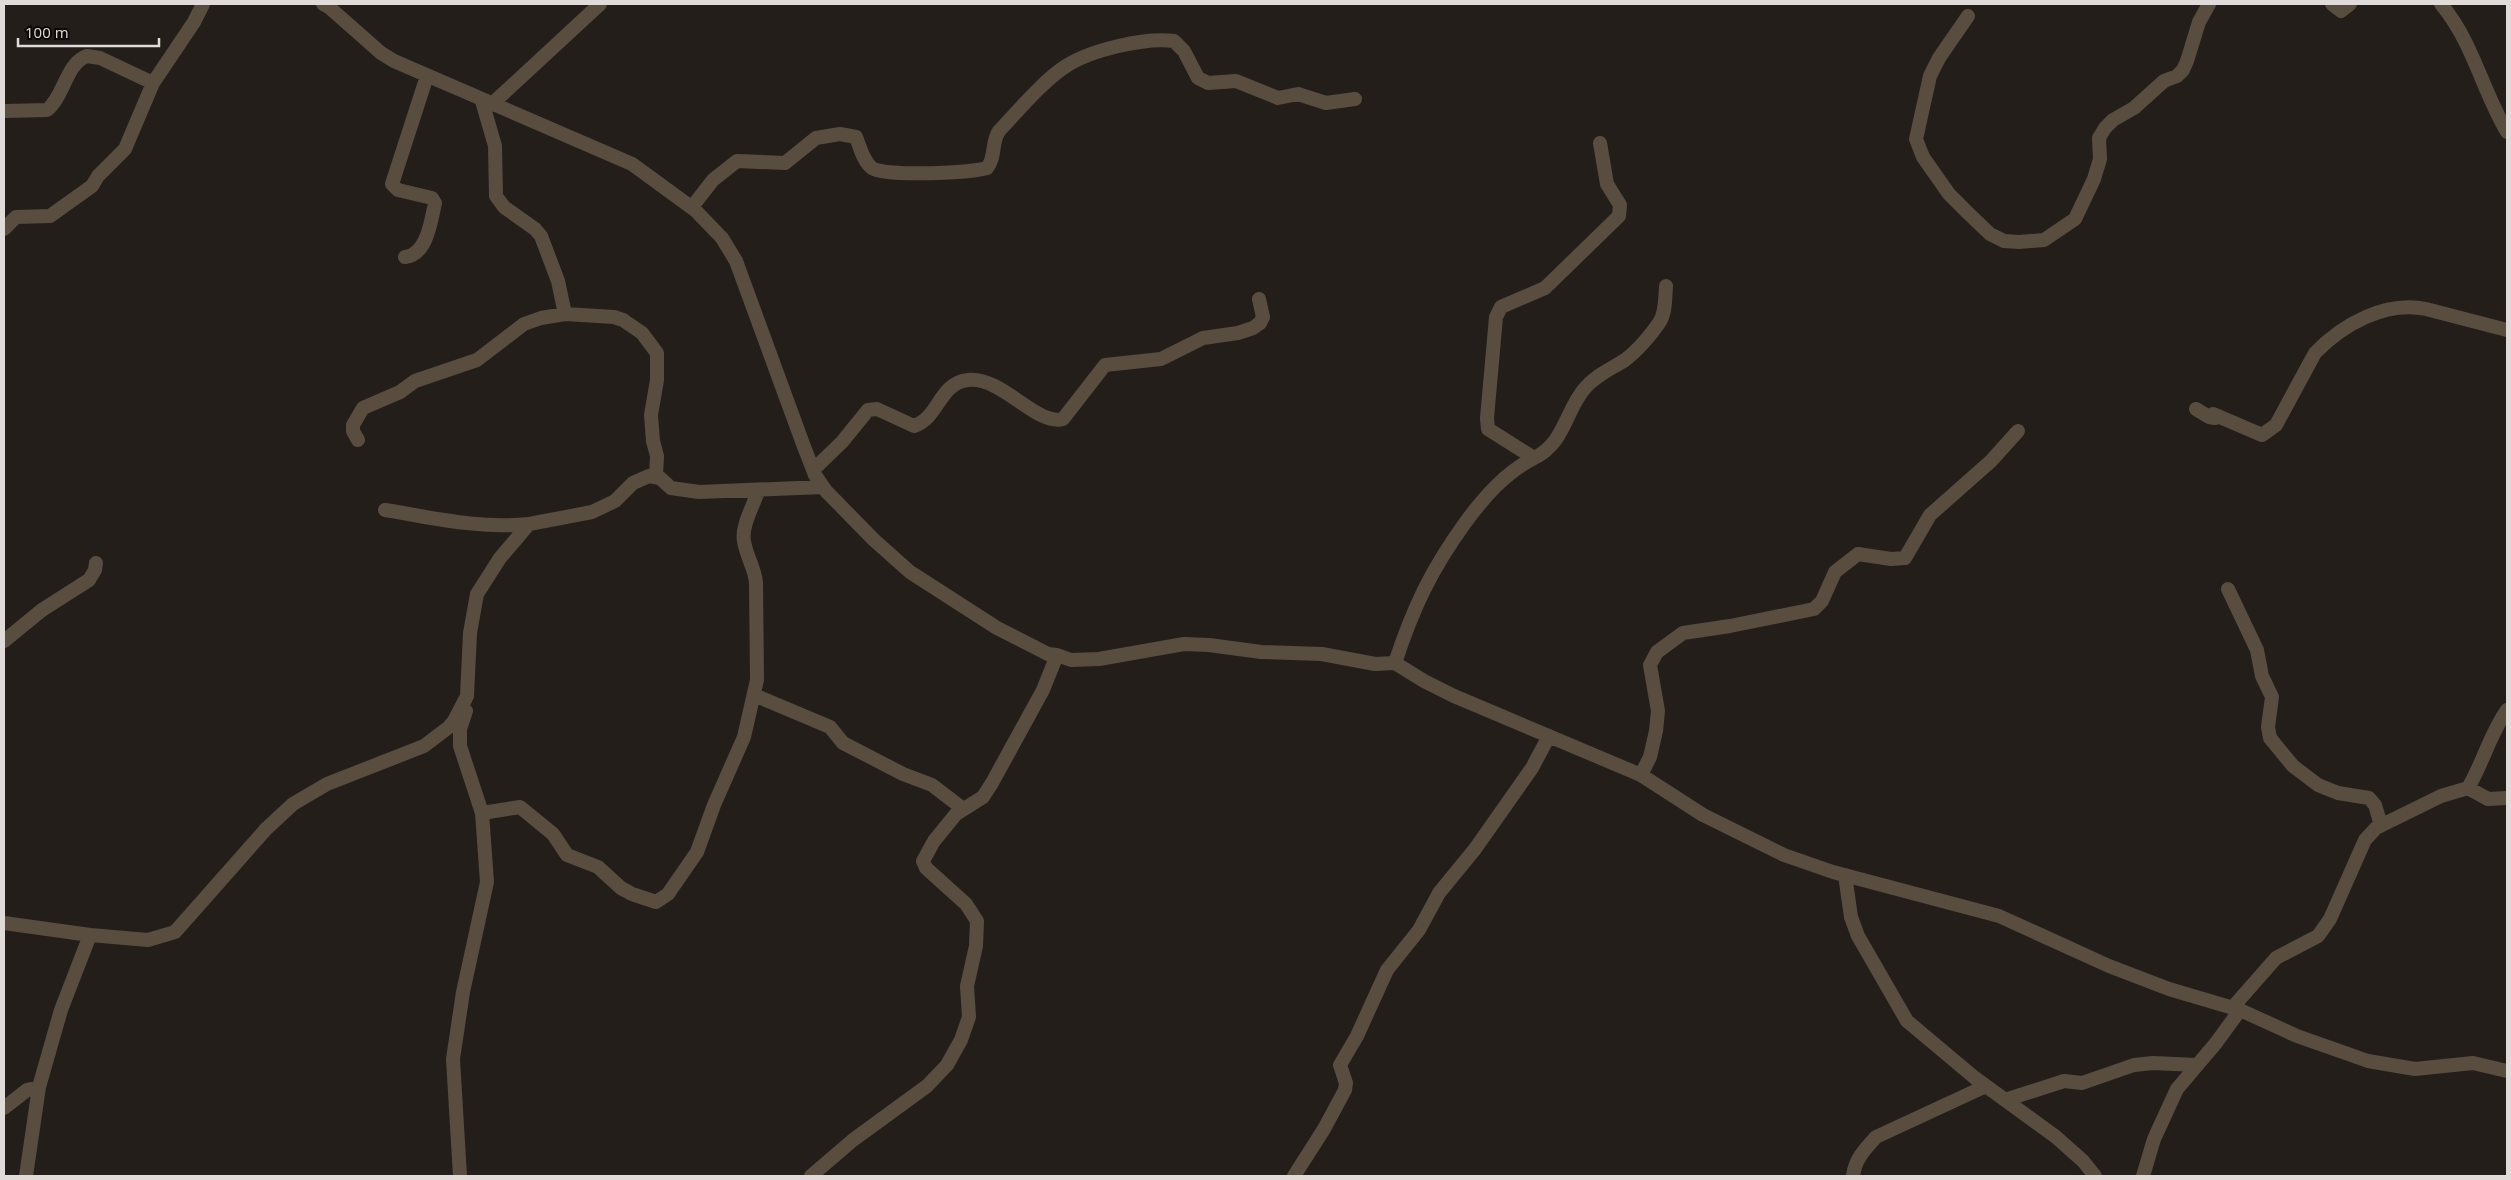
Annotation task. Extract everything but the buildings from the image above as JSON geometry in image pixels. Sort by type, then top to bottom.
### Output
[{"type":"street","points":[[4,228],[16,217],[50,216],[92,186],[98,176],[125,149],[153,83],[194,22],[203,4]]},
{"type":"street","points":[[323,4],[341,16],[381,53],[487,103],[632,164],[692,207],[722,238],[736,261],[813,470],[823,487],[874,540],[910,572],[997,628],[1048,654],[1071,660],[1099,659],[1163,646],[1201,644],[1261,652],[1322,654],[1375,664],[1395,663],[1424,682],[1454,696],[1641,775],[1703,815],[1784,855],[1845,875],[1999,916],[2109,966],[2169,989],[2225,1007],[2237,1008],[2297,1036],[2368,1062],[2415,1068],[2473,1063],[2507,1072]]},
{"type":"street","points":[[487,103],[600,4]]},
{"type":"street","points":[[1968,16],[1939,58],[1930,76],[1916,139],[1923,157],[1949,194],[1969,214],[1990,234],[2004,241],[2019,242],[2044,240],[2075,219],[2094,180],[2100,159],[2100,138],[2105,128],[2113,120],[2134,108],[2164,81],[2177,76],[2187,62],[2195,30],[2209,4]]},
{"type":"street","points":[[2332,4],[2341,11],[2350,4]]},
{"type":"street","points":[[2441,4],[2460,30],[2476,62],[2490,100],[2507,132]]},
{"type":"street","points":[[692,207],[713,180],[737,161],[785,163],[816,138],[840,134],[856,137],[866,162],[872,168],[888,173],[987,168],[993,158],[994,142],[999,131],[1060,70],[1099,52],[1150,40],[1174,41],[1184,51],[1198,78],[1208,82],[1236,81],[1278,98],[1298,94],[1326,103],[1355,99]]},
{"type":"street","points":[[4,111],[47,110],[77,62],[87,56],[100,58],[153,83]]},
{"type":"street","points":[[405,257],[416,253],[422,246],[435,202],[432,198],[398,190],[392,184],[427,76]]},
{"type":"street","points":[[487,103],[495,146],[496,196],[504,207],[535,229],[541,236],[558,281],[565,314]]},
{"type":"street","points":[[1534,458],[1488,429],[1487,418],[1496,316],[1501,307],[1545,288],[1619,216],[1620,206],[1607,184],[1600,143]]},
{"type":"street","points":[[1395,663],[1415,607],[1444,551],[1481,501],[1498,483],[1534,458],[1544,454],[1566,425],[1586,386],[1603,372],[1630,356],[1659,322],[1663,315],[1666,286]]},
{"type":"street","points":[[813,470],[842,442],[868,410],[877,409],[914,426],[921,423],[931,412],[949,387],[968,380],[986,381],[1050,419],[1063,419],[1105,365],[1161,359],[1203,338],[1246,331],[1258,325],[1262,320],[1263,314],[1259,300]]},
{"type":"street","points":[[2196,409],[2209,418],[2215,418],[2213,414],[2262,435],[2269,432],[2276,425],[2315,352],[2324,343],[2334,334],[2358,321],[2400,307],[2426,308],[2507,330]]},
{"type":"street","points":[[358,440],[353,425],[364,408],[400,392],[415,381],[477,360],[524,324],[541,318],[565,314],[623,320],[642,333],[654,348],[657,353],[657,380],[651,415],[656,456],[656,476],[671,488],[687,491],[758,491],[823,487]]},
{"type":"street","points":[[1641,775],[1650,757],[1656,731],[1658,711],[1650,664],[1657,652],[1683,633],[1730,626],[1814,609],[1822,601],[1835,572],[1858,554],[1892,559],[1905,558],[1930,515],[1990,461],[2018,431]]},
{"type":"street","points":[[386,510],[455,523],[500,526],[529,524],[592,512],[615,501],[624,491],[640,479],[649,476],[660,478]]},
{"type":"street","points":[[482,813],[512,806],[520,807],[553,834],[567,854],[598,867],[621,888],[632,894],[649,900],[662,900],[697,852],[714,805],[744,737],[754,695],[758,664],[756,583],[743,534],[758,491]]},
{"type":"street","points":[[460,1176],[453,1059],[463,992],[487,882],[482,813],[460,746],[460,729],[468,704],[470,633],[477,594],[500,558],[529,524]]},
{"type":"street","points":[[4,641],[42,610],[89,580],[96,570],[96,563]]},
{"type":"street","points":[[2228,590],[2257,650],[2262,676],[2272,698],[2268,727],[2270,738],[2294,766],[2318,785],[2338,793],[2369,798],[2375,805],[2381,825]]},
{"type":"street","points":[[811,1176],[853,1140],[926,1086],[947,1065],[961,1040],[969,1017],[967,986],[976,946],[977,921],[966,904],[926,868],[923,861],[942,830],[962,808],[970,807],[983,796],[992,784],[1043,690],[1057,655]]},
{"type":"street","points":[[4,923],[148,940],[175,932],[239,858],[282,813],[327,784],[424,746],[454,721],[462,708],[468,688]]},
{"type":"street","points":[[754,695],[830,727],[842,743],[904,774],[932,785],[962,808]]},
{"type":"street","points":[[2143,1176],[2154,1139],[2177,1088],[2216,1043],[2237,1008],[2276,958],[2318,936],[2330,919],[2365,840],[2381,825],[2441,796],[2468,788],[2475,776],[2489,739],[2507,710]]},
{"type":"street","points":[[1294,1176],[1345,1090],[1346,1083],[1340,1065],[1357,1036],[1387,970],[1419,930],[1439,892],[1474,849],[1532,768],[1549,736]]},
{"type":"street","points":[[2468,788],[2488,799],[2507,798]]},
{"type":"street","points":[[1845,875],[1851,917],[1858,936],[1902,1014],[1931,1042],[1986,1086],[2056,1137],[2083,1161],[2095,1176]]},
{"type":"street","points":[[26,1176],[39,1087],[61,1010],[90,934]]},
{"type":"street","points":[[2005,1100],[2064,1081],[2082,1083],[2134,1065],[2153,1063],[2196,1065]]},
{"type":"street","points":[[1853,1176],[1856,1163],[1862,1151],[1876,1137],[1986,1086]]},
{"type":"street","points":[[4,1108],[27,1090],[39,1087]]}]
